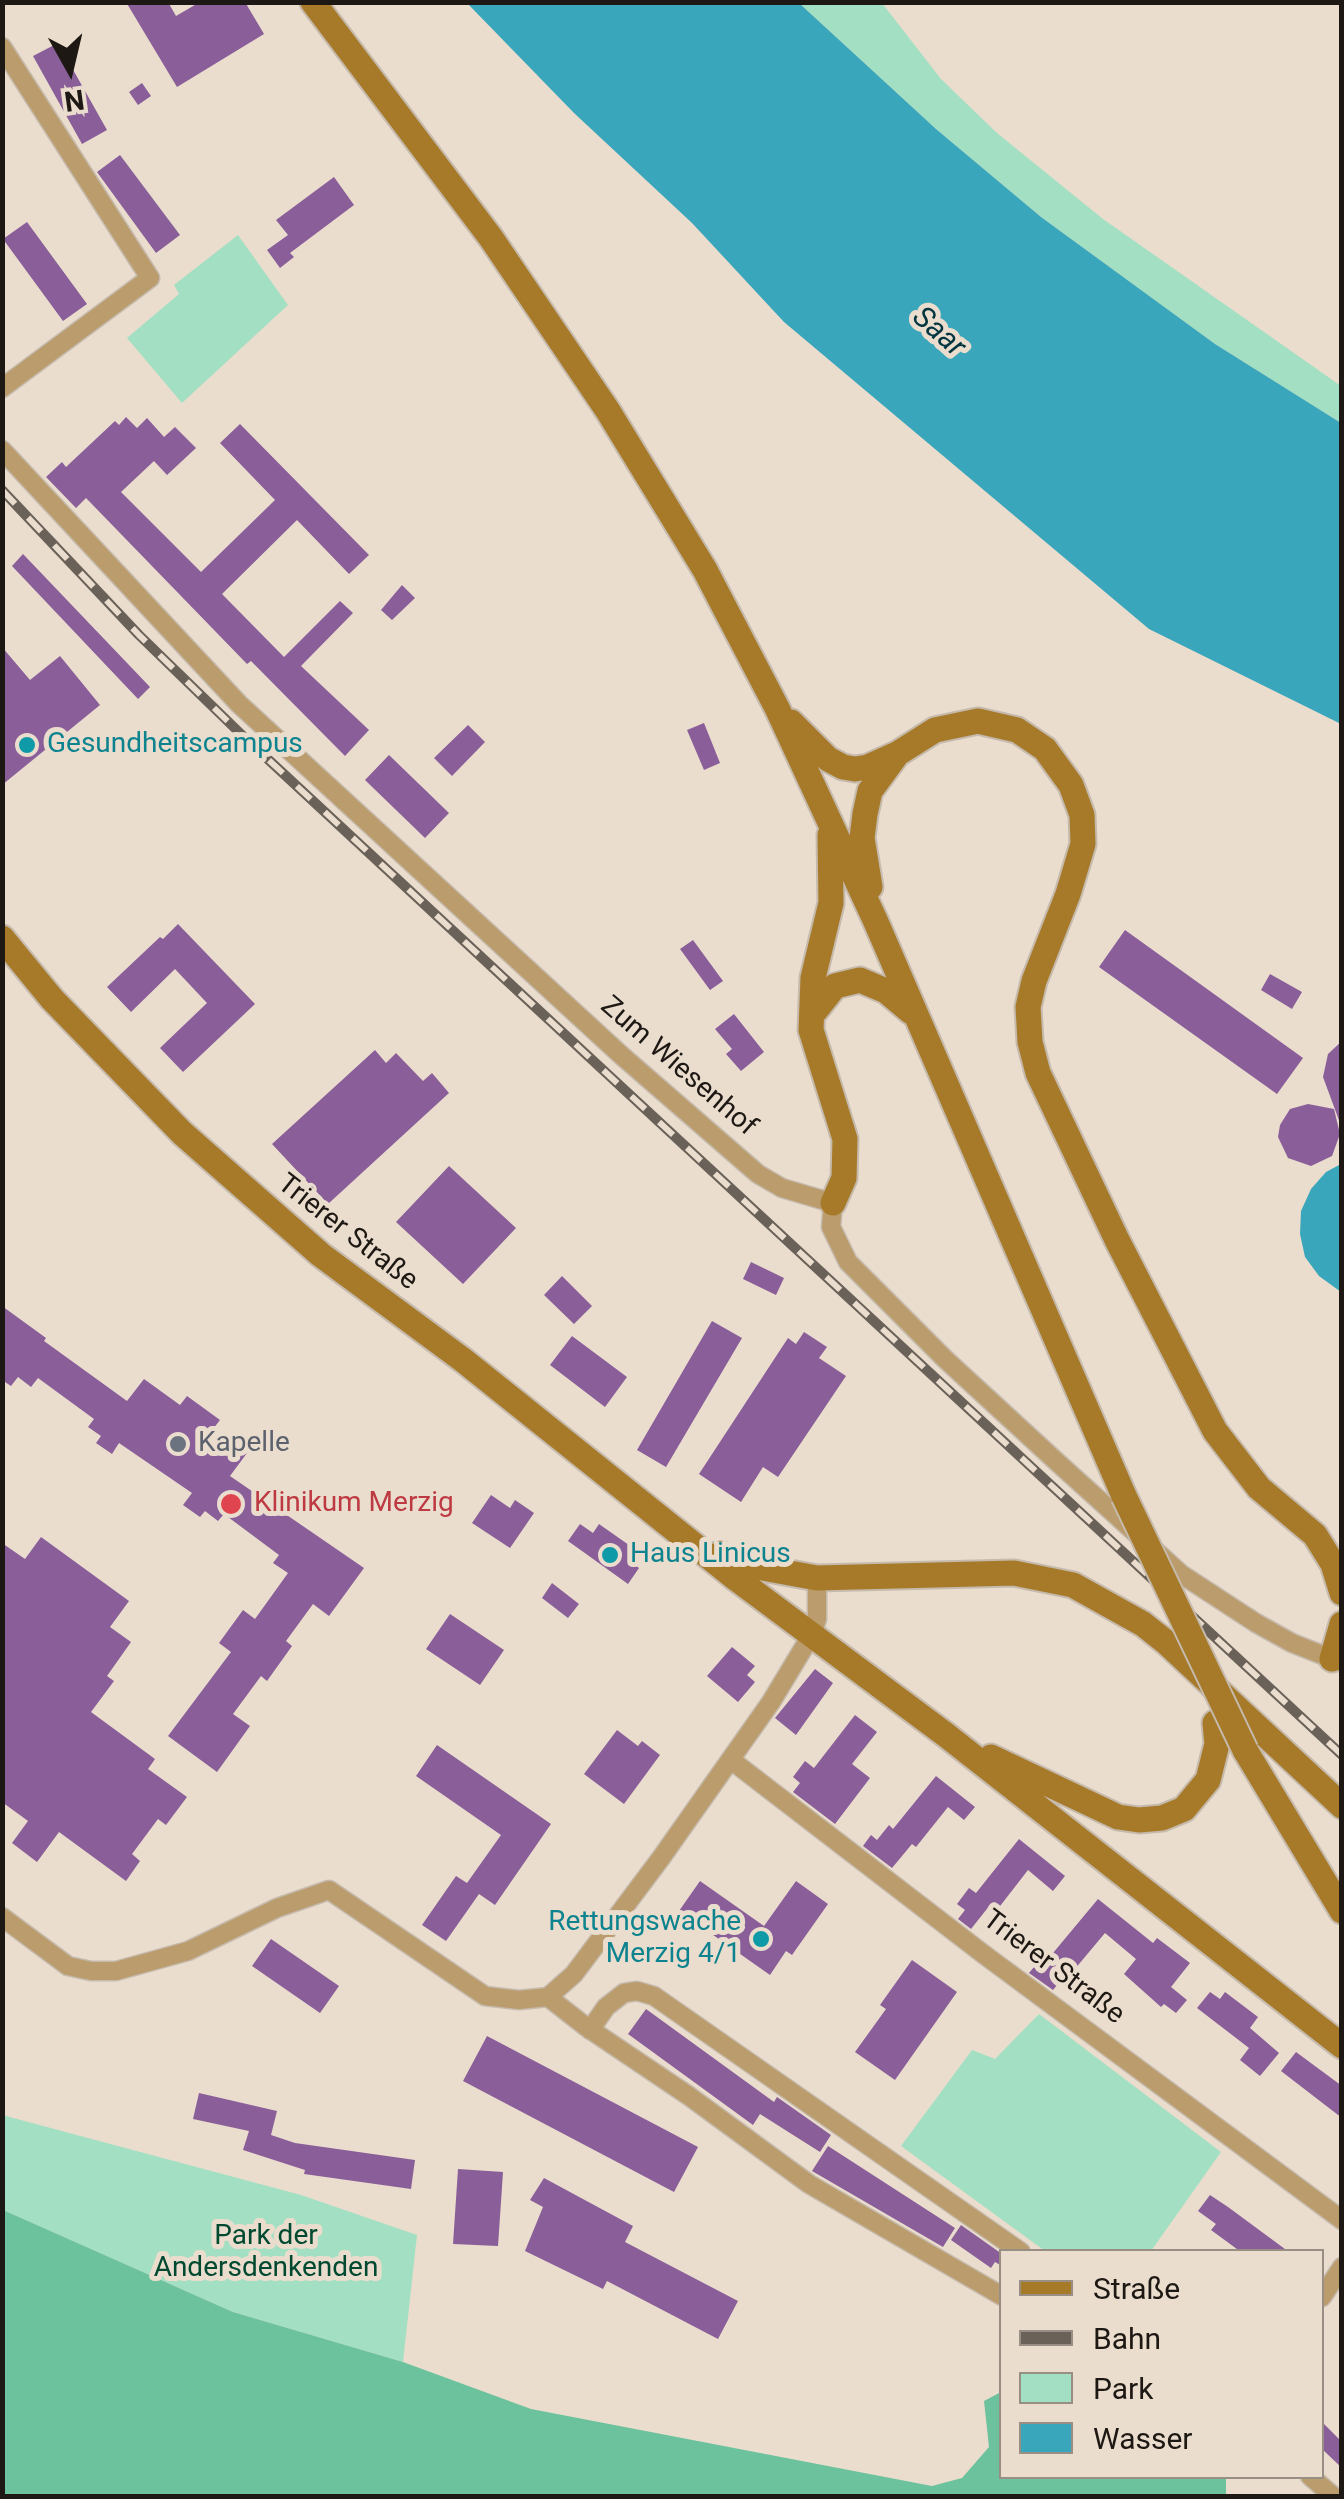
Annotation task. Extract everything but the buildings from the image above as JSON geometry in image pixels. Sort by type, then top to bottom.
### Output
[{"type":"main road","points":[[313,2],[491,238],[608,411],[706,570],[830,820],[1194,1648],[1245,1750],[1342,1910]]},
{"type":"main road","points":[[777,708],[828,759],[843,767],[868,767],[934,730],[978,721],[1017,730],[1045,749],[1071,785],[1082,815],[1083,844],[1028,1007],[1030,1042],[1038,1073],[1117,1240],[1215,1431],[1259,1488],[1315,1535],[1333,1564],[1342,1594]]},
{"type":"main road","points":[[876,922],[862,838],[870,791],[897,754]]},
{"type":"main road","points":[[830,820],[831,903],[813,978],[811,1030],[846,1139],[844,1178],[832,1203]]},
{"type":"main road","name":"Trierer Straße","points":[[6,948],[122,1072],[239,1186],[322,1255],[946,1734],[1342,2046]]},
{"type":"main road","points":[[812,1016],[835,986],[860,980],[886,991],[915,1016]]},
{"type":"main road","name":"Trierer Straße","points":[[676,1530],[746,1565],[817,1578],[1014,1573],[1073,1585],[1144,1624],[1167,1642],[1342,1806]]},
{"type":"main road","points":[[1337,1661],[1342,1624]]},
{"type":"main road","points":[[946,1734],[1118,1817],[1162,1818],[1184,1809],[1196,1797],[1215,1761],[1216,1723],[1194,1648]]},
{"type":"street","points":[[2,47],[150,278],[2,388]]},
{"type":"street","name":"Zum Wiesenhof","points":[[2,450],[240,704],[621,1054],[758,1174],[782,1188],[832,1203]]},
{"type":"street","points":[[832,1203],[831,1227],[848,1262],[1043,1449],[1181,1574],[1256,1623],[1337,1661]]},
{"type":"street","points":[[2,1917],[68,1966],[91,1972],[116,1971],[188,1951],[278,1908],[329,1890],[485,1996],[519,2000],[548,1997],[574,1974],[732,1760],[812,1634],[817,1618],[817,1578]]},
{"type":"street","name":"Trierer Straße","points":[[732,1760],[982,1954],[1342,2220]]},
{"type":"street","points":[[590,2030],[606,2007],[624,1992],[654,1996],[1017,2249]]},
{"type":"street","points":[[548,1997],[809,2184],[999,2294]]},
{"type":"street","points":[[1324,2294],[1342,2267]]},
{"type":"street","points":[[1313,2479],[1333,2496]]},
{"type":"green space","points":[[799,3],[882,3],[941,79],[997,133],[1103,219],[1341,386],[1341,423],[1215,344],[1041,217],[936,129]]},
{"type":"green space","points":[[238,235],[288,305],[182,403],[127,338],[179,294],[174,285]]},
{"type":"green space","points":[[1039,2014],[1221,2152],[1152,2249],[1042,2249],[901,2146],[972,2050],[995,2059]]},
{"type":"green space","name":"Park der Andersdenkenden","points":[[2,2115],[301,2195],[417,2235],[403,2362],[233,2312],[3,2210]]},
{"type":"green space","points":[[3,2210],[233,2312],[403,2362],[531,2409],[932,2486],[962,2478],[989,2447],[984,2401],[999,2393],[999,2479],[1226,2479],[1226,2496],[3,2496]]},
{"type":"water","name":"Saar","points":[[467,3],[799,3],[936,129],[1041,217],[1215,344],[1341,423],[1341,724],[1149,629],[784,322],[692,223],[574,113]]},
{"type":"water","points":[[1341,1164],[1341,1292],[1319,1276],[1305,1257],[1300,1234],[1301,1211],[1311,1189],[1326,1172]]},
{"type":"railway","points":[[2,490],[139,635],[245,738],[1342,1755]]},
{"type":"place","name":"Gesundheitscampus","points":[[27,745]]},
{"type":"place","name":"Kapelle","points":[[178,1444]]},
{"type":"place","name":"Klinikum Merzig","points":[[231,1504]]},
{"type":"place","name":"Haus Linicus","points":[[610,1555]]},
{"type":"place","name":"Rettungswache Merzig 4/1","points":[[761,1939]]}]
